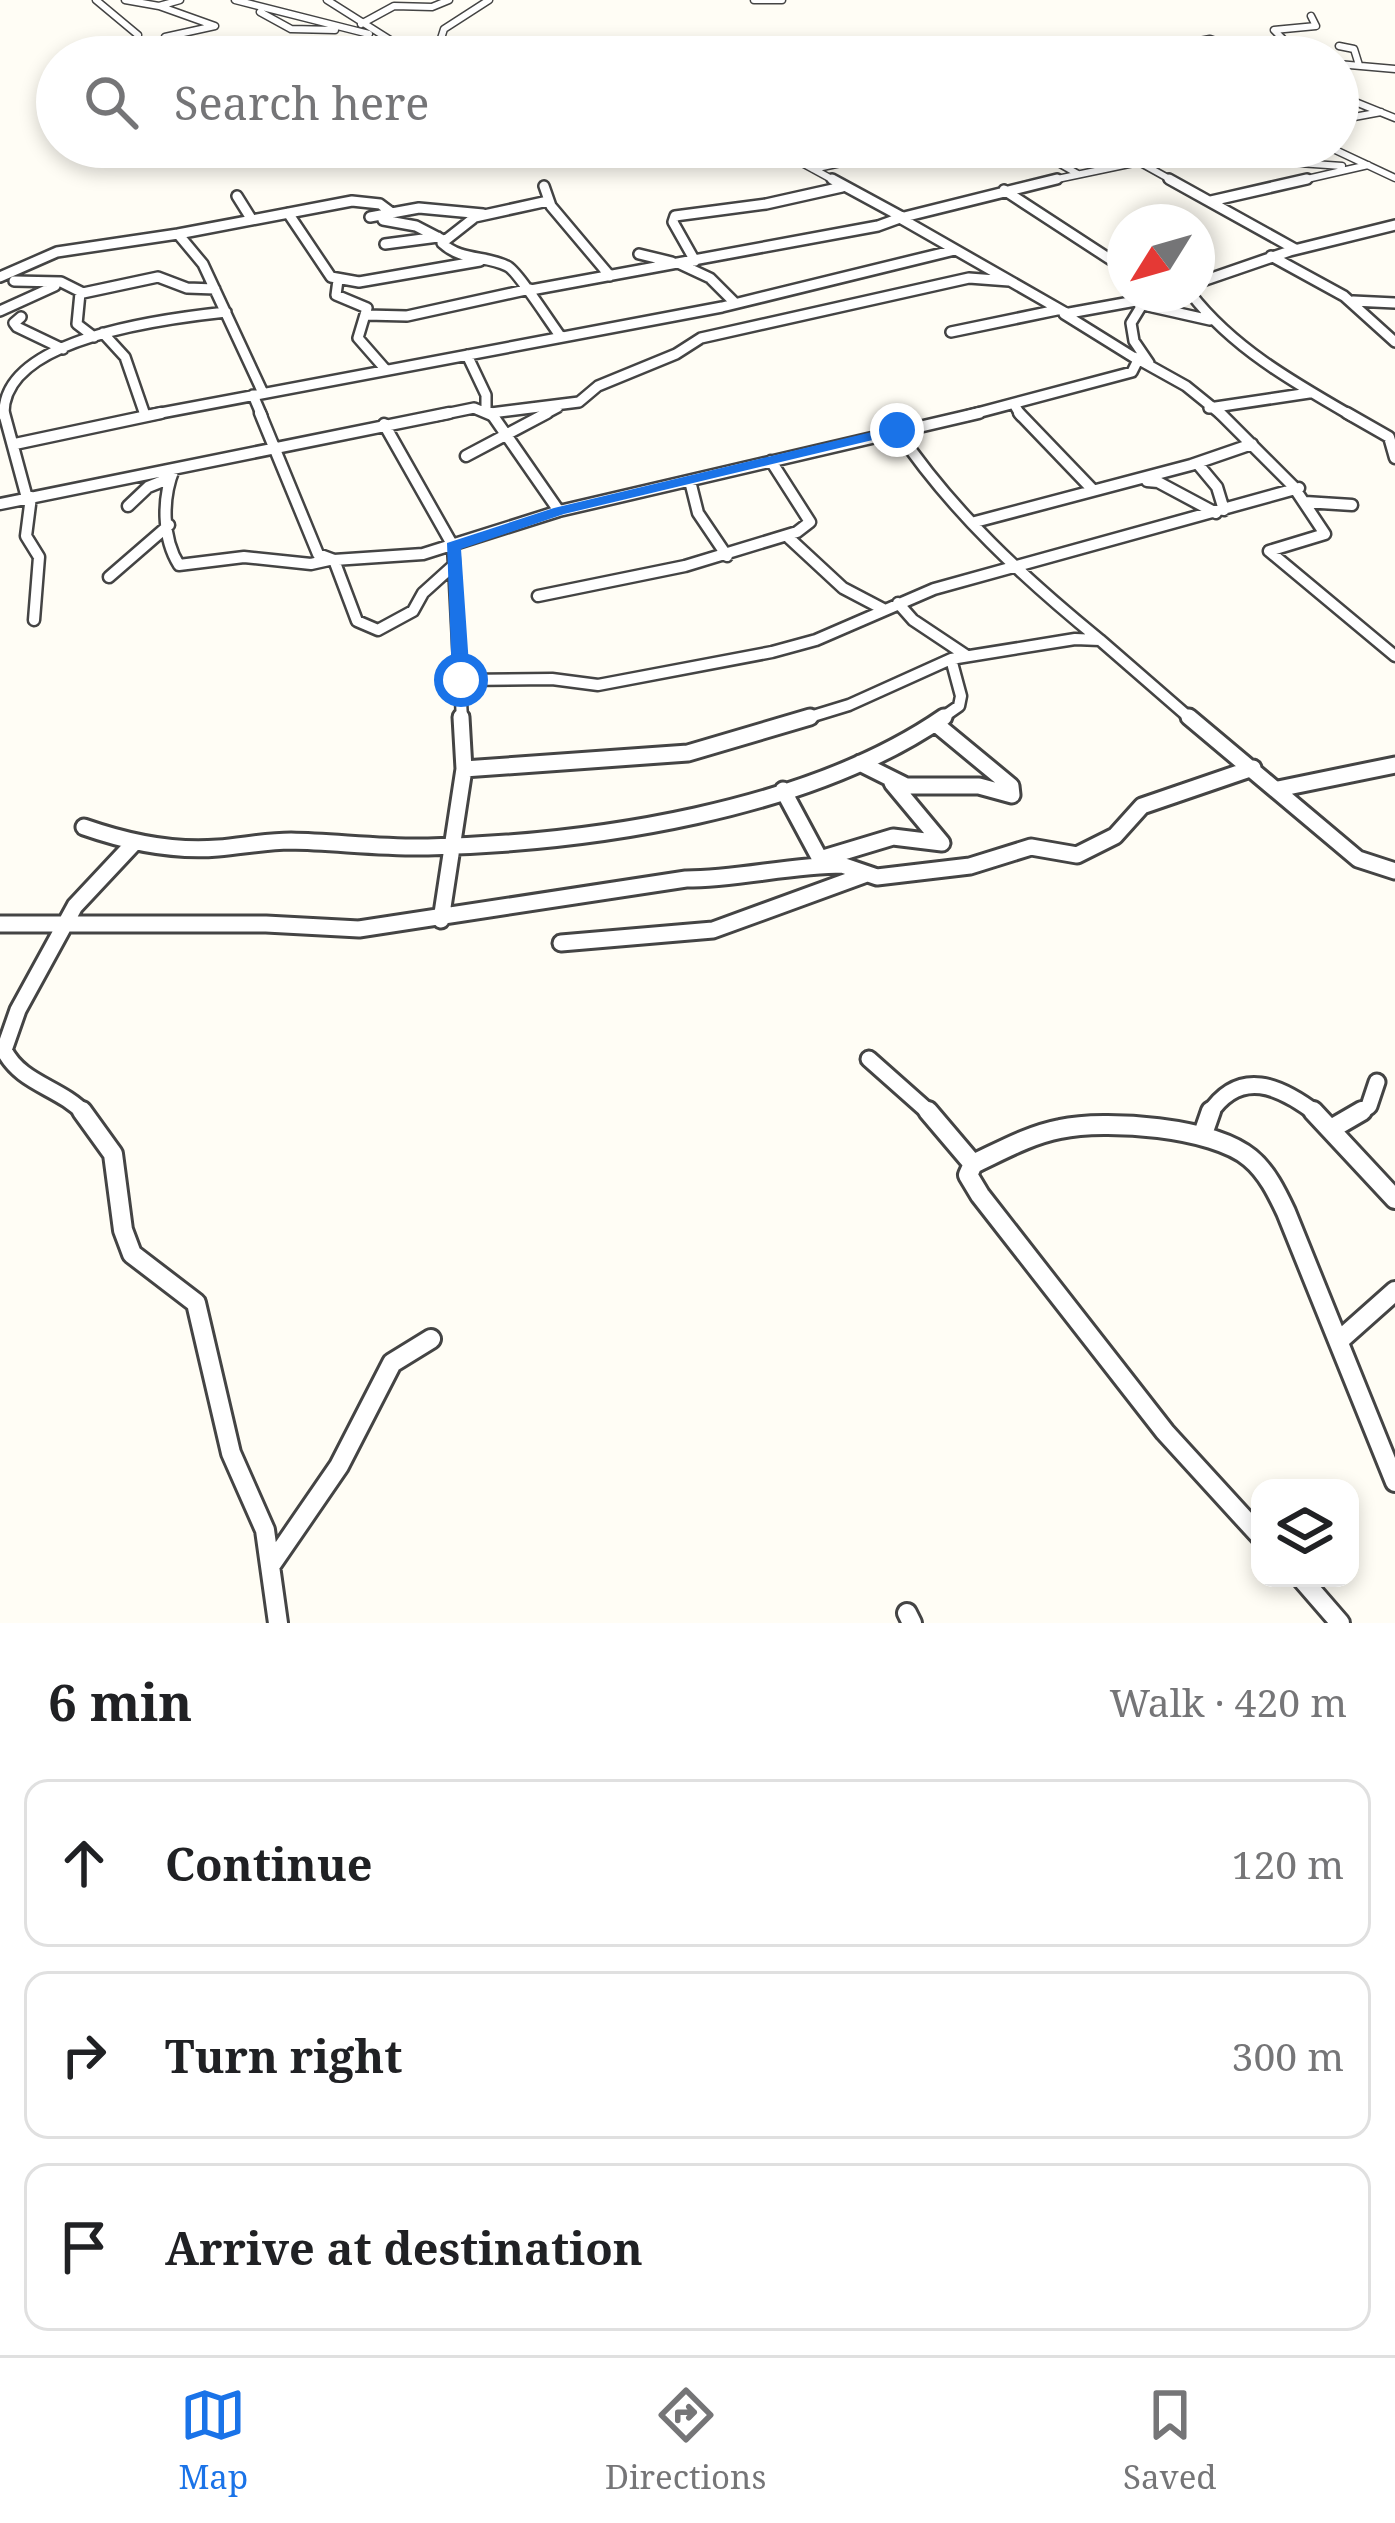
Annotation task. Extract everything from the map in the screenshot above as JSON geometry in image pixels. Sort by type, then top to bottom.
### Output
[{"type":"street","points":[[97,0],[138,35]]},
{"type":"street","points":[[125,0],[159,6],[215,26],[170,36]]},
{"type":"street","points":[[159,6],[180,0]]},
{"type":"street","points":[[235,0],[290,29],[345,28]]},
{"type":"street","points":[[328,0],[377,34]]},
{"type":"street","points":[[361,24],[397,5],[431,7],[449,0]]},
{"type":"street","points":[[442,36],[444,29],[489,0]]},
{"type":"street","points":[[754,0],[782,0]]},
{"type":"street","points":[[250,6],[384,36]]},
{"type":"street","points":[[1279,36],[1274,31],[1316,26],[1311,16]]},
{"type":"street","points":[[1269,21],[1279,29]]},
{"type":"street","points":[[1359,65],[1395,69]]},
{"type":"street","points":[[1362,76],[1382,68]]},
{"type":"street","points":[[1359,103],[1395,118]]},
{"type":"street","points":[[1359,116],[1381,112]]},
{"type":"street","points":[[1359,161],[1395,178]]},
{"type":"street","points":[[1359,166],[1368,165]]},
{"type":"street","points":[[813,169],[818,168]]},
{"type":"street","points":[[1067,168],[1078,174]]},
{"type":"street","points":[[366,315],[407,316],[878,226],[1004,190],[1108,168]]},
{"type":"street","points":[[1155,168],[1295,249]]},
{"type":"street","points":[[1210,198],[1341,168]]},
{"type":"street","points":[[813,169],[1149,362]]},
{"type":"street","points":[[544,186],[548,201],[610,276]]},
{"type":"street","points":[[695,261],[673,222],[675,216],[842,187]]},
{"type":"street","points":[[1004,190],[1107,257]]},
{"type":"street","points":[[237,196],[252,220]]},
{"type":"street","points":[[0,277],[57,252],[288,213],[364,201],[392,212]]},
{"type":"street","points":[[385,244],[441,238],[483,214],[548,201]]},
{"type":"street","points":[[370,217],[439,208],[483,214]]},
{"type":"street","points":[[288,213],[331,277],[338,280],[359,282],[485,260]]},
{"type":"street","points":[[383,220],[416,226],[441,238],[450,251],[511,267],[561,337]]},
{"type":"street","points":[[1215,276],[1295,249],[1395,225]]},
{"type":"street","points":[[178,234],[226,312],[314,548],[332,560],[357,621],[378,630],[403,620],[454,565]]},
{"type":"street","points":[[15,444],[734,302],[955,250]]},
{"type":"street","points":[[639,254],[682,264],[710,278],[734,302]]},
{"type":"street","points":[[1271,256],[1352,302],[1392,337]]},
{"type":"street","points":[[19,301],[13,294],[20,266]]},
{"type":"street","points":[[354,303],[401,276]]},
{"type":"street","points":[[14,281],[63,283],[80,293],[158,277],[187,288],[215,289]]},
{"type":"street","points":[[0,505],[171,474],[274,446],[448,410],[563,406],[701,338],[969,278],[1009,281]]},
{"type":"street","points":[[338,280],[336,295],[365,305],[358,338],[386,370]]},
{"type":"street","points":[[0,311],[63,283]]},
{"type":"street","points":[[80,293],[77,324],[125,357],[145,415]]},
{"type":"street","points":[[1352,302],[1395,303]]},
{"type":"street","points":[[951,332],[1107,306]]},
{"type":"street","points":[[34,620],[39,557],[26,536],[29,498],[2,401],[15,375],[99,335],[226,312]]},
{"type":"street","points":[[1135,312],[1134,341],[1149,362],[1299,488],[1325,533],[1269,550],[1395,656]]},
{"type":"street","points":[[1177,312],[1211,320]]},
{"type":"street","points":[[1205,312],[1309,393],[1377,426],[1389,436],[1395,458]]},
{"type":"street","points":[[21,317],[14,323],[17,327],[63,349]]},
{"type":"street","points":[[467,355],[489,411],[559,511]]},
{"type":"street","points":[[171,474],[169,549],[179,566],[244,557],[311,564],[396,558],[453,547],[559,511],[1132,372],[1138,366],[1132,356]]},
{"type":"street","points":[[1209,408],[1309,393]]},
{"type":"street","points":[[1014,404],[1028,427],[1092,488]]},
{"type":"street","points":[[466,456],[563,406]]},
{"type":"street","points":[[384,424],[453,547],[464,769],[441,920]]},
{"type":"street","points":[[897,430],[927,475],[1043,597],[1358,859],[1395,871]]},
{"type":"street","points":[[975,522],[1197,464],[1252,444]]},
{"type":"street","points":[[538,596],[727,556],[809,529],[810,522],[771,461]]},
{"type":"street","points":[[1197,464],[1217,487],[1220,512]]},
{"type":"street","points":[[128,506],[171,474]]},
{"type":"street","points":[[1130,480],[1158,482],[1220,512]]},
{"type":"street","points":[[690,481],[698,513],[727,556]]},
{"type":"street","points":[[461,680],[617,682],[794,647],[898,603],[1299,488]]},
{"type":"street","points":[[1305,502],[1352,505]]},
{"type":"street","points":[[109,577],[169,525]]},
{"type":"street","points":[[790,538],[833,580],[883,609]]},
{"type":"street","points":[[84,827],[134,843],[193,848],[269,841],[454,846],[702,812],[783,790],[860,763],[935,724],[959,706],[959,658],[898,603]]},
{"type":"street","points":[[464,769],[688,753],[849,705],[959,658],[1075,639],[1100,640]]},
{"type":"street","points":[[892,783],[980,786],[1007,796],[1015,791],[935,724]]},
{"type":"street","points":[[826,859],[893,837],[935,845],[942,842],[902,801],[892,783],[860,763]]},
{"type":"street","points":[[1277,789],[1395,765]]},
{"type":"street","points":[[561,943],[713,930],[864,875],[970,866],[1031,847],[1077,855],[1115,836],[1142,806],[1252,768]]},
{"type":"street","points":[[783,790],[815,856],[864,875]]},
{"type":"street","points":[[134,843],[89,886],[18,1010],[2,1050],[17,1075],[68,1096],[105,1137],[118,1181],[120,1223],[133,1257],[184,1286],[196,1303],[231,1453],[265,1530],[278,1623]]},
{"type":"street","points":[[0,924],[358,929],[441,920],[686,879],[720,879],[795,865],[843,866]]},
{"type":"street","points":[[869,1059],[904,1084],[973,1164]]},
{"type":"street","points":[[1203,1134],[1205,1118],[1221,1097],[1244,1081],[1284,1087],[1395,1199]]},
{"type":"street","points":[[1330,1129],[1369,1106],[1377,1082]]},
{"type":"street","points":[[1251,1527],[1192,1469],[1026,1249],[982,1201],[968,1175],[973,1164],[1069,1127],[1203,1134],[1242,1151],[1263,1175],[1291,1223],[1395,1482]]},
{"type":"street","points":[[1341,1339],[1395,1291]]},
{"type":"street","points":[[271,1565],[339,1466],[392,1363],[430,1339]]},
{"type":"street","points":[[1309,1587],[1340,1623]]},
{"type":"route","points":[[461,680],[453,547],[559,511],[897,430]]}]
